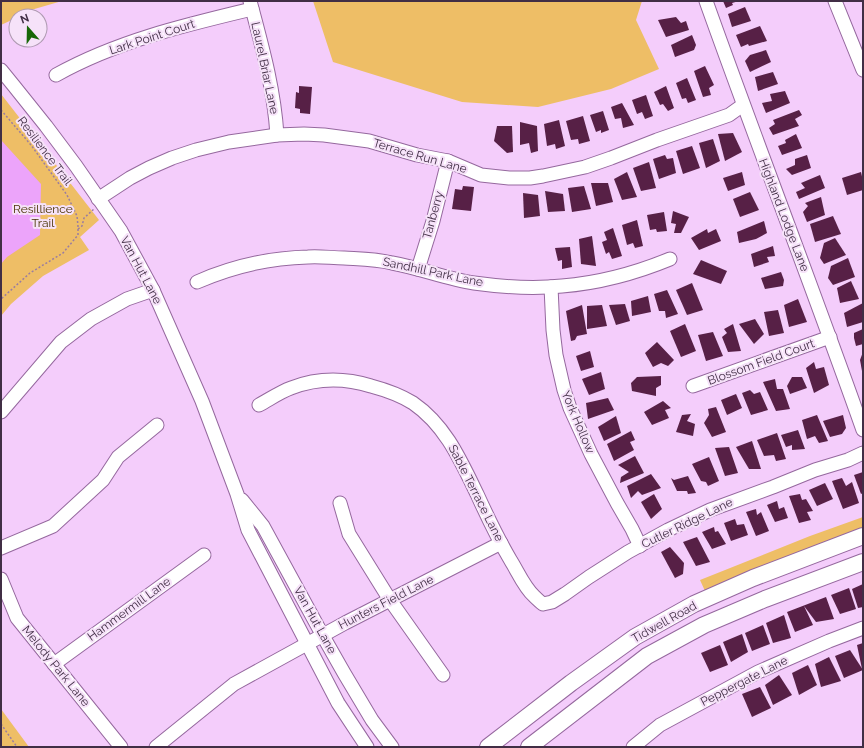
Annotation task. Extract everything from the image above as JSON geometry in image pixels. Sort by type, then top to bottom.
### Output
[{"type":"main road","name":"Tidwell Road","points":[[488,747],[571,683],[635,637],[694,604],[754,578],[863,536]]},
{"type":"main road","name":"Tidwell Road","points":[[529,747],[648,656],[704,625],[765,599],[863,562]]},
{"type":"main road","points":[[635,637],[648,656]]},
{"type":"street","name":"Highland Lodge Lane","points":[[706,1],[863,430]]},
{"type":"street","points":[[835,1],[863,70]]},
{"type":"street","name":"Lark Point Court","points":[[56,76],[97,55],[140,38],[251,5]]},
{"type":"street","name":"Laurel Briar Lane","points":[[251,5],[271,86],[276,135]]},
{"type":"street","name":"Van Hut Lane","points":[[1,70],[76,166],[121,231],[153,290],[202,401],[237,494],[248,530],[338,703],[367,747]]},
{"type":"street","name":"Terrace Run Lane","points":[[100,202],[136,175],[172,158],[196,150],[229,142],[276,135],[324,135],[369,141],[417,155],[448,161],[480,175],[502,178],[530,178],[586,167],[729,114],[743,105]]},
{"type":"street","name":"Tanberry","points":[[418,269],[433,221],[448,161]]},
{"type":"street","name":"Sandhill Park Lane","points":[[197,282],[244,266],[281,259],[308,257],[378,260],[474,283],[551,287],[605,279],[632,273],[670,259]]},
{"type":"street","name":"York Hollow","points":[[551,287],[555,348],[566,398],[585,441],[640,546]]},
{"type":"street","points":[[1,412],[61,342],[91,319],[127,299],[153,290]]},
{"type":"street","name":"Blossom Field Court","points":[[693,386],[830,337]]},
{"type":"street","name":"Sable Terrace Lane","points":[[259,405],[278,394],[306,383],[350,381],[383,389],[403,397],[422,410],[444,433],[461,462],[501,543],[527,587],[534,596],[544,604]]},
{"type":"street","points":[[1,548],[53,526],[103,480],[118,457],[157,426]]},
{"type":"street","name":"Cutler Ridge Lane","points":[[544,604],[552,602],[598,570],[668,530],[717,506],[773,487],[832,464],[848,460],[863,453]]},
{"type":"street","name":"Van Hut Lane","points":[[237,494],[263,526],[323,636],[372,720],[392,747]]},
{"type":"street","points":[[340,503],[349,534],[390,600],[443,675]]},
{"type":"street","name":"Hunters Field Lane","points":[[156,747],[234,684],[390,600],[501,543]]},
{"type":"street","name":"Hammermill Lane","points":[[54,664],[204,555]]},
{"type":"street","name":"Melody Park Lane","points":[[1,579],[17,618],[121,747]]},
{"type":"street","name":"Peppergate Lane","points":[[633,747],[660,725],[758,672],[863,628]]},
{"type":"path","name":"Resilience Trail","points":[[1,110],[31,145],[67,195],[77,216],[78,228]]},
{"type":"path","points":[[1,299],[30,273],[63,253],[78,235],[78,228],[82,226],[86,215],[100,202]]},
{"type":"path","points":[[1,724],[17,747]]},
{"type":"green space","points":[[1,1],[62,1],[38,8],[8,8],[8,22],[1,25]]},
{"type":"green space","points":[[313,1],[642,1],[636,20],[659,69],[611,89],[538,107],[462,102],[333,62]]},
{"type":"green space","name":"Resillience Trail","points":[[1,94],[99,220],[80,237],[89,250],[43,276],[11,304],[1,316]]},
{"type":"green space","points":[[863,517],[863,528],[744,573],[705,591],[700,580],[810,536]]},
{"type":"green space","points":[[1,709],[29,747],[1,747]]},
{"type":"shaded area","points":[[1,140],[41,184],[40,235],[7,257],[1,264]]},
{"type":"building","points":[[723,1],[739,1],[732,3],[733,5],[726,8]]},
{"type":"building","points":[[745,7],[751,21],[732,27],[728,14]]},
{"type":"building","points":[[676,17],[681,23],[686,21],[689,30],[666,37],[658,20]]},
{"type":"building","points":[[760,26],[767,41],[749,46],[748,44],[741,47],[736,35]]},
{"type":"building","points":[[692,35],[696,45],[694,50],[675,57],[671,45]]},
{"type":"building","points":[[766,50],[771,62],[750,72],[745,61],[750,55]]},
{"type":"building","points":[[705,66],[714,85],[709,88],[711,95],[703,97],[694,71]]},
{"type":"building","points":[[773,72],[778,84],[758,91],[755,77]]},
{"type":"building","points":[[687,78],[696,100],[688,103],[686,98],[682,99],[676,83]]},
{"type":"building","points":[[299,86],[312,87],[310,114],[300,113],[300,109],[295,108],[296,92],[299,93]]},
{"type":"building","points":[[666,86],[674,108],[668,111],[663,104],[660,105],[654,92]]},
{"type":"building","points":[[785,91],[790,103],[766,113],[762,103],[772,101],[770,94]]},
{"type":"building","points":[[646,95],[653,116],[645,119],[642,112],[637,114],[632,100]]},
{"type":"building","points":[[622,103],[634,125],[623,128],[621,118],[615,119],[611,107]]},
{"type":"building","points":[[799,110],[802,115],[795,119],[799,126],[773,135],[769,128],[775,124],[773,120]]},
{"type":"building","points":[[603,111],[609,130],[601,133],[601,130],[596,132],[590,115]]},
{"type":"building","points":[[583,116],[590,141],[579,144],[578,139],[571,140],[566,121]]},
{"type":"building","points":[[559,120],[565,146],[556,149],[555,144],[547,146],[544,124]]},
{"type":"building","points":[[520,122],[537,126],[538,151],[531,153],[529,143],[520,145]]},
{"type":"building","points":[[497,126],[512,126],[513,152],[507,153],[494,141]]},
{"type":"building","points":[[733,133],[742,152],[725,161],[718,134]]},
{"type":"building","points":[[796,134],[802,148],[782,155],[778,146],[786,143],[785,140]]},
{"type":"building","points":[[713,139],[720,161],[706,168],[699,143]]},
{"type":"building","points":[[692,146],[700,168],[683,174],[676,151]]},
{"type":"building","points":[[665,155],[667,159],[673,158],[676,173],[659,179],[653,159]]},
{"type":"building","points":[[807,155],[811,168],[792,175],[786,169],[795,165],[795,159]]},
{"type":"building","points":[[649,162],[656,188],[641,191],[633,168]]},
{"type":"building","points":[[627,172],[637,197],[622,200],[614,179]]},
{"type":"building","points":[[742,172],[745,185],[728,191],[723,178]]},
{"type":"building","points":[[861,172],[863,190],[847,195],[842,178]]},
{"type":"building","points":[[820,175],[825,188],[799,199],[796,192],[805,188],[801,183]]},
{"type":"building","points":[[591,183],[608,183],[613,202],[596,206]]},
{"type":"building","points":[[463,186],[474,187],[471,211],[452,209],[455,189],[462,190]]},
{"type":"building","points":[[584,186],[591,209],[572,212],[568,188]]},
{"type":"building","points":[[545,191],[563,194],[565,211],[548,212]]},
{"type":"building","points":[[750,192],[759,210],[740,217],[733,199]]},
{"type":"building","points":[[523,193],[538,195],[540,216],[524,218]]},
{"type":"building","points":[[821,197],[825,215],[807,222],[803,212],[808,206],[805,203]]},
{"type":"building","points":[[673,211],[689,217],[681,233],[674,233],[676,224],[671,223]]},
{"type":"building","points":[[664,212],[667,231],[657,232],[656,229],[650,230],[647,215]]},
{"type":"building","points":[[833,216],[841,234],[815,242],[810,224]]},
{"type":"building","points":[[637,220],[643,246],[635,248],[633,243],[627,245],[622,225]]},
{"type":"building","points":[[764,221],[767,233],[756,239],[739,243],[737,232]]},
{"type":"building","points":[[613,228],[622,256],[612,259],[609,252],[606,254],[602,242],[607,240],[604,232]]},
{"type":"building","points":[[707,229],[708,233],[716,229],[721,241],[699,250],[691,238]]},
{"type":"building","points":[[592,236],[596,266],[581,264],[579,239]]},
{"type":"building","points":[[835,238],[846,255],[824,264],[820,258],[824,243]]},
{"type":"building","points":[[773,246],[775,256],[767,257],[769,262],[754,267],[751,254]]},
{"type":"building","points":[[570,247],[572,267],[562,269],[562,260],[558,261],[555,248]]},
{"type":"building","points":[[848,258],[855,277],[833,285],[828,278],[831,266]]},
{"type":"building","points":[[701,260],[727,271],[721,284],[693,274]]},
{"type":"building","points":[[781,272],[784,280],[783,286],[765,289],[761,278]]},
{"type":"building","points":[[851,281],[859,299],[840,303],[837,288]]},
{"type":"building","points":[[692,283],[703,310],[687,315],[676,290]]},
{"type":"building","points":[[667,290],[678,314],[666,318],[665,311],[659,311],[654,294]]},
{"type":"building","points":[[648,296],[651,312],[632,316],[631,301]]},
{"type":"building","points":[[798,299],[807,322],[789,327],[784,305]]},
{"type":"building","points":[[863,303],[863,322],[847,327],[844,313]]},
{"type":"building","points":[[625,304],[630,321],[616,325],[609,305]]},
{"type":"building","points":[[582,305],[587,334],[577,336],[575,340],[571,341],[566,311]]},
{"type":"building","points":[[602,305],[607,326],[587,329],[587,306]]},
{"type":"building","points":[[778,310],[784,333],[769,336],[764,312]]},
{"type":"building","points":[[755,319],[764,334],[754,344],[739,324]]},
{"type":"building","points":[[685,324],[696,351],[681,357],[670,331]]},
{"type":"building","points":[[733,324],[741,351],[728,352],[722,337],[727,333],[724,329]]},
{"type":"building","points":[[863,329],[863,344],[856,346],[854,333]]},
{"type":"building","points":[[713,332],[723,356],[706,361],[698,335]]},
{"type":"building","points":[[657,342],[674,360],[668,366],[661,363],[653,367],[645,353]]},
{"type":"building","points":[[590,351],[594,367],[581,371],[576,356]]},
{"type":"building","points":[[863,352],[863,371],[862,371],[860,360]]},
{"type":"building","points":[[814,362],[816,369],[824,367],[829,385],[814,393],[806,368]]},
{"type":"building","points":[[601,372],[605,389],[589,395],[582,379]]},
{"type":"building","points":[[661,376],[661,385],[656,388],[656,396],[632,391],[631,383],[637,377]]},
{"type":"building","points":[[792,377],[802,377],[807,388],[790,394],[787,386]]},
{"type":"building","points":[[775,379],[777,389],[783,389],[790,409],[776,411],[763,382]]},
{"type":"building","points":[[750,390],[754,394],[760,392],[768,410],[751,415],[742,393]]},
{"type":"building","points":[[736,394],[742,408],[727,415],[721,400]]},
{"type":"building","points":[[608,398],[614,410],[588,419],[586,403]]},
{"type":"building","points":[[663,401],[671,408],[665,410],[669,418],[652,425],[644,412]]},
{"type":"building","points":[[716,407],[726,432],[712,437],[704,423],[709,415],[708,409]]},
{"type":"building","points":[[691,414],[687,421],[695,424],[693,436],[676,432],[682,415]]},
{"type":"building","points":[[817,415],[828,441],[819,443],[815,436],[807,439],[802,420]]},
{"type":"building","points":[[843,415],[846,428],[842,434],[830,437],[823,421]]},
{"type":"building","points":[[616,416],[621,433],[604,441],[598,427]]},
{"type":"building","points":[[798,430],[805,449],[792,450],[792,445],[786,447],[781,435]]},
{"type":"building","points":[[631,431],[635,440],[630,442],[634,450],[614,461],[607,444]]},
{"type":"building","points":[[777,433],[786,459],[776,461],[774,455],[764,456],[757,440]]},
{"type":"building","points":[[752,441],[761,469],[749,469],[736,447]]},
{"type":"building","points":[[729,447],[738,473],[725,476],[715,448]]},
{"type":"building","points":[[635,456],[644,473],[620,483],[621,477],[629,472],[618,465]]},
{"type":"building","points":[[709,457],[719,481],[708,486],[706,482],[701,481],[692,464]]},
{"type":"building","points":[[863,472],[863,493],[861,494],[854,475]]},
{"type":"building","points":[[651,474],[661,488],[642,495],[638,491],[631,498],[627,486]]},
{"type":"building","points":[[688,476],[696,493],[688,494],[687,491],[677,491],[671,478],[674,480]]},
{"type":"building","points":[[842,478],[846,486],[852,482],[859,503],[843,509],[832,481]]},
{"type":"building","points":[[825,483],[833,499],[817,506],[809,490]]},
{"type":"building","points":[[654,494],[662,509],[651,519],[641,502]]},
{"type":"building","points":[[800,494],[802,500],[806,499],[813,511],[807,512],[811,520],[799,523],[789,496]]},
{"type":"building","points":[[777,501],[779,509],[784,507],[788,518],[775,522],[767,505]]},
{"type":"building","points":[[756,509],[757,515],[761,512],[769,531],[756,536],[746,512]]},
{"type":"building","points":[[735,519],[737,525],[744,524],[748,535],[731,541],[724,523]]},
{"type":"building","points":[[714,527],[715,532],[718,531],[726,544],[712,549],[702,532]]},
{"type":"building","points":[[697,537],[710,562],[696,566],[683,542]]},
{"type":"building","points":[[670,547],[684,563],[683,574],[675,578],[661,552]]},
{"type":"building","points":[[863,584],[863,607],[858,608],[852,589]]},
{"type":"building","points":[[849,588],[856,609],[840,614],[831,595]]},
{"type":"building","points":[[826,597],[834,619],[816,622],[804,606],[813,625],[795,632],[787,612]]},
{"type":"building","points":[[784,615],[791,638],[773,643],[766,623]]},
{"type":"building","points":[[763,625],[770,644],[752,651],[745,633]]},
{"type":"building","points":[[742,634],[748,652],[731,662],[723,642]]},
{"type":"building","points":[[863,643],[863,669],[862,669],[857,645]]},
{"type":"building","points":[[720,645],[728,665],[710,672],[701,653]]},
{"type":"building","points":[[850,650],[863,670],[844,678],[835,656]]},
{"type":"building","points":[[829,657],[841,681],[821,687],[815,664]]},
{"type":"building","points":[[808,665],[817,685],[799,695],[792,673]]},
{"type":"building","points":[[779,675],[792,695],[773,705],[765,685]]},
{"type":"building","points":[[760,687],[771,708],[752,717],[742,694]]}]
